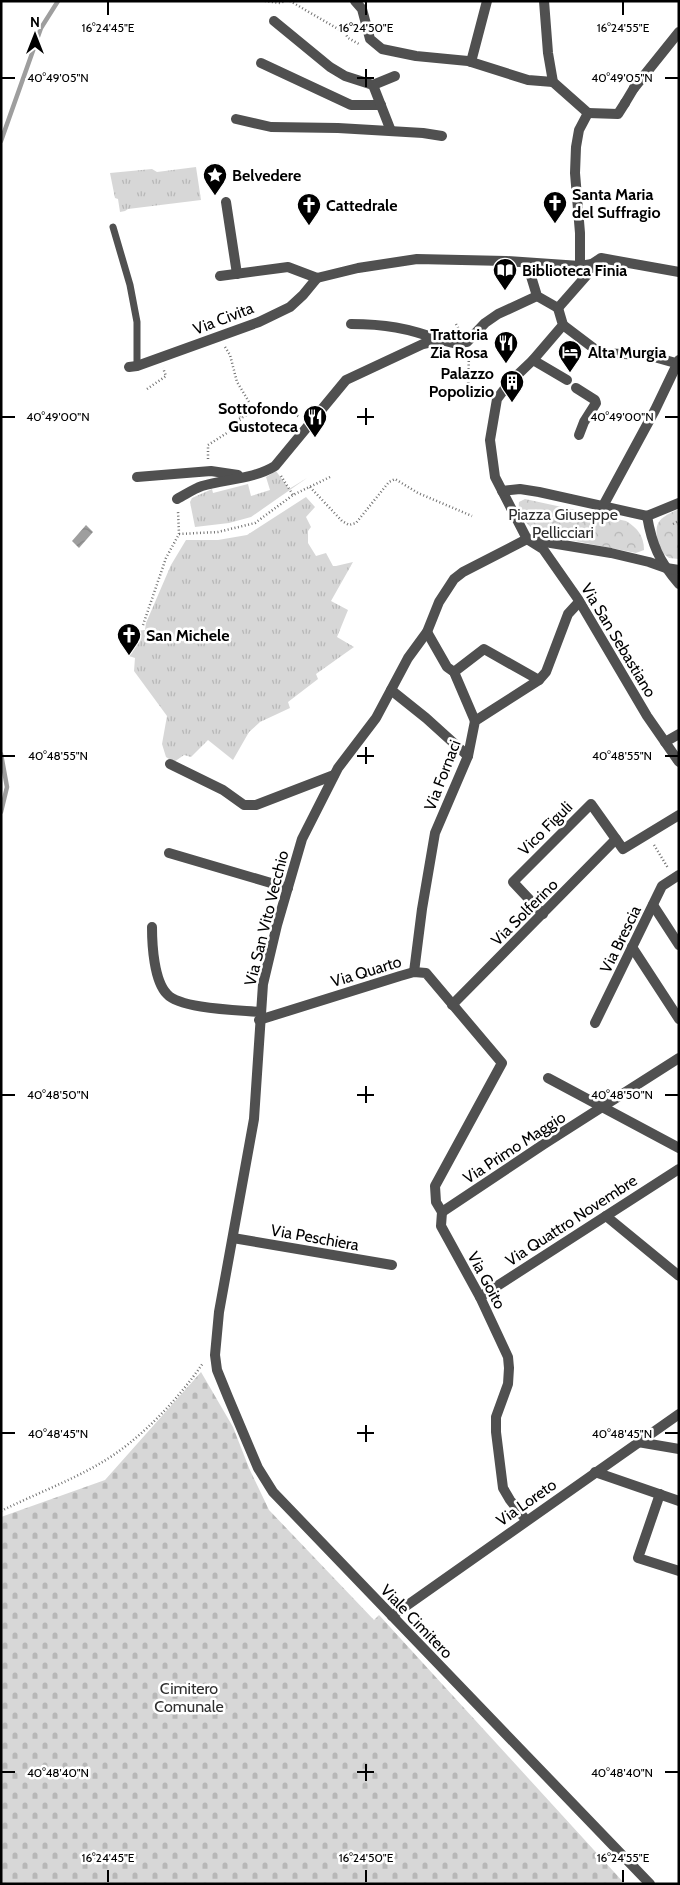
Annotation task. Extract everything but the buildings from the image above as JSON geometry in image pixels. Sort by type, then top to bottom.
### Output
[{"type":"street","points":[[355,1],[362,9],[370,39],[382,49],[416,56],[471,62],[528,80],[553,82],[588,113],[618,114],[634,88],[679,32]]},
{"type":"street","points":[[471,62],[487,1]]},
{"type":"street","points":[[544,1],[548,52],[553,82]]},
{"type":"street","points":[[274,21],[330,67],[345,76],[373,85],[395,76]]},
{"type":"street","points":[[261,63],[351,105],[381,104]]},
{"type":"street","points":[[373,85],[392,131]]},
{"type":"street","points":[[580,266],[575,173],[576,148],[579,130],[588,113]]},
{"type":"street","points":[[236,119],[271,127],[338,128],[442,136]]},
{"type":"street","points":[[226,202],[237,274]]},
{"type":"street","points":[[220,276],[288,267],[317,278],[358,268],[417,259],[580,266],[592,264],[601,258],[679,272]]},
{"type":"street","points":[[527,263],[537,296],[558,308],[563,325],[600,353],[647,355],[678,362],[655,410],[603,506]]},
{"type":"street","points":[[558,308],[587,275],[592,264]]},
{"type":"street","name":"Via Civita","points":[[133,367],[259,322],[290,306],[303,295],[317,278]]},
{"type":"street","points":[[351,324],[380,324],[412,330],[453,343],[467,342],[485,323],[498,314],[537,296]]},
{"type":"street","points":[[563,325],[533,360],[509,383],[497,399],[490,440],[495,477],[527,539],[611,553],[679,570]]},
{"type":"street","points":[[177,499],[199,487],[263,473],[275,466],[346,380],[423,344],[441,340]]},
{"type":"street","points":[[533,360],[567,380]]},
{"type":"street","points":[[576,388],[595,400],[596,403],[584,422],[579,435]]},
{"type":"street","points":[[137,477],[208,471],[244,476]]},
{"type":"street","points":[[502,491],[520,489],[539,492],[647,516],[679,503]]},
{"type":"street","points":[[647,516],[655,550],[679,584]]},
{"type":"street","name":"Via San Vito Vecchio","points":[[215,1345],[219,1312],[254,1119],[263,984],[276,925],[302,839],[334,775],[376,718],[408,658],[428,632],[439,602],[454,579],[463,572],[527,539]]},
{"type":"street","name":"Via San Sebastiano","points":[[527,539],[543,549],[579,602],[647,716],[679,762]]},
{"type":"street","points":[[428,632],[447,667],[454,672],[475,721],[539,680],[546,672],[568,614],[579,602]]},
{"type":"street","points":[[454,672],[484,649],[539,680]]},
{"type":"street","points":[[391,690],[426,718],[468,756]]},
{"type":"street","name":"Via Fornaci","points":[[414,972],[422,909],[435,833],[468,756],[475,721]]},
{"type":"street","points":[[665,742],[679,734]]},
{"type":"street","points":[[170,764],[223,790],[244,805],[256,805],[334,775]]},
{"type":"street","name":"Vico Figuli","points":[[543,914],[513,882],[591,804],[623,849],[648,835]]},
{"type":"street","points":[[648,835],[679,815]]},
{"type":"street","name":"Via Solferino","points":[[452,1005],[616,840]]},
{"type":"street","points":[[169,853],[288,888]]},
{"type":"street","name":"Via Brescia","points":[[595,1023],[662,886],[676,877]]},
{"type":"street","points":[[653,905],[679,945]]},
{"type":"street","points":[[152,927],[154,959],[160,982],[167,994],[180,1003],[260,1016]]},
{"type":"street","points":[[632,947],[679,1019]]},
{"type":"street","name":"Via Quarto","points":[[260,1016],[414,972],[426,974],[502,1064]]},
{"type":"street","name":"Via Primo Maggio","points":[[442,1212],[679,1058]]},
{"type":"street","name":"Via Goito","points":[[502,1064],[435,1186],[436,1202],[442,1212],[441,1226],[480,1296],[508,1357],[508,1384],[496,1417],[503,1488],[526,1520]]},
{"type":"street","points":[[548,1078],[679,1148]]},
{"type":"street","name":"Via Quattro Novembre","points":[[480,1296],[679,1169]]},
{"type":"street","points":[[606,1216],[679,1276]]},
{"type":"street","name":"Via Peschiera","points":[[233,1238],[392,1265]]},
{"type":"street","name":"Viale Cimitero","points":[[215,1345],[217,1370],[258,1468],[273,1492],[650,1884]]},
{"type":"street","name":"Via Loreto","points":[[392,1616],[679,1414]]},
{"type":"street","points":[[638,1442],[679,1449]]},
{"type":"street","points":[[595,1472],[679,1501]]},
{"type":"street","points":[[660,1494],[638,1558],[679,1571]]},
{"type":"lane","points":[[113,226],[128,277],[137,322],[133,367]]},
{"type":"path","points":[[265,1],[280,3],[285,1]]},
{"type":"path","points":[[290,1],[365,47],[382,49]]},
{"type":"path","points":[[456,324],[469,348],[468,388],[497,399]]},
{"type":"path","points":[[208,471],[208,445],[241,424],[240,419],[249,402],[237,382],[230,355],[226,351],[222,336]]},
{"type":"path","points":[[147,388],[166,376],[160,357]]},
{"type":"path","points":[[240,419],[268,405],[276,405],[310,422]]},
{"type":"path","points":[[275,466],[293,495]]},
{"type":"path","points":[[179,534],[218,532],[255,522],[293,495],[330,477]]},
{"type":"path","points":[[310,487],[342,521],[349,525],[356,523],[389,482],[395,479],[418,493],[472,516]]},
{"type":"path","points":[[143,625],[166,558],[179,534],[177,499]]},
{"type":"path","points":[[673,524],[679,522]]},
{"type":"path","points":[[648,835],[676,877]]},
{"type":"path","points":[[1,1511],[99,1464],[119,1451],[163,1413],[196,1373],[215,1345]]},
{"type":"green space","points":[[196,167],[201,200],[128,209],[120,212],[110,173],[152,169],[157,172]]},
{"type":"green space","points":[[276,471],[289,489],[307,478],[251,517],[229,523],[195,527],[190,502],[192,498],[212,489],[213,493],[248,484],[251,496],[270,490],[266,477]]},
{"type":"green space","points":[[306,497],[315,507],[306,517],[311,527],[308,531],[308,543],[316,556],[326,553],[333,566],[353,562],[331,601],[348,610],[337,637],[354,647],[316,674],[318,679],[288,702],[290,708],[260,722],[249,732],[233,760],[208,740],[191,757],[184,755],[174,762],[166,757],[162,744],[167,716],[134,671],[135,658],[129,656],[134,631],[145,630],[146,623],[171,565],[186,540],[218,540],[247,535]]},
{"type":"green space","name":"Piazza Giuseppe Pellicciari","points":[[525,499],[626,521],[640,533],[644,550],[636,553],[540,534],[528,524],[520,512],[519,502]]},
{"type":"green space","points":[[679,509],[679,559],[669,558],[660,551],[657,535],[658,525],[664,517]]},
{"type":"green space","name":"Cimitero Comunale","points":[[201,1372],[233,1427],[249,1468],[269,1510],[374,1620],[379,1615],[625,1884],[1,1884],[1,1517],[105,1480]]},
{"type":"water","points":[[86,525],[93,532],[79,548],[72,541]]},
{"type":"waterway","points":[[1,141],[41,28],[58,1]]},
{"type":"waterway","points":[[1,754],[7,787],[1,812]]},
{"type":"place","name":"Belvedere","points":[[215,196]]},
{"type":"place","name":"Santa Maria del Suffragio","points":[[555,224]]},
{"type":"place","name":"Cattedrale","points":[[309,226]]},
{"type":"place","name":"Biblioteca Finia","points":[[505,291]]},
{"type":"place","name":"Trattoria Zia Rosa","points":[[506,364]]},
{"type":"place","name":"Alta Murgia","points":[[570,373]]},
{"type":"place","name":"Palazzo Popolizio","points":[[512,403]]},
{"type":"place","name":"Sottofondo Gustoteca","points":[[315,438]]},
{"type":"place","name":"San Michele","points":[[129,656]]}]
